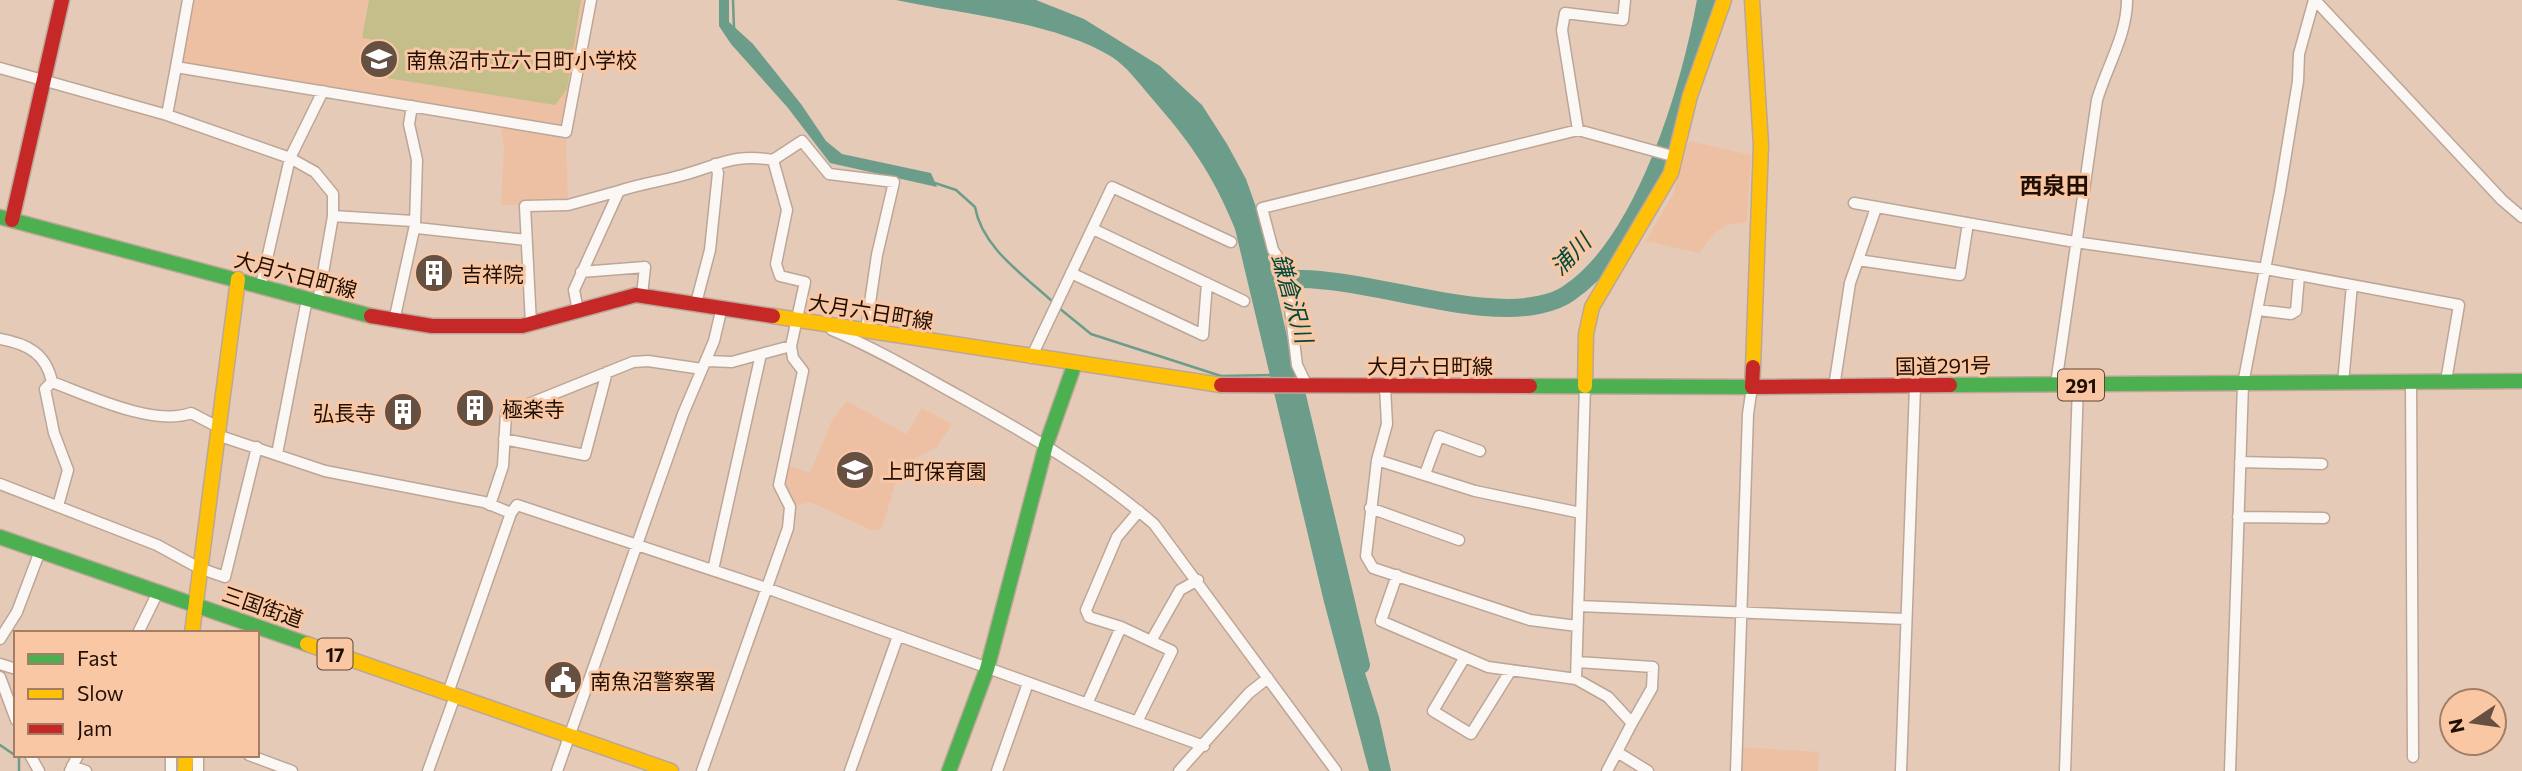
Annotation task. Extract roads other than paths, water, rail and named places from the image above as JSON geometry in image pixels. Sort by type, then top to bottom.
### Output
[{"type":"main road","points":[[6,218],[44,80],[62,0]]},
{"type":"main road","points":[[1585,386],[1586,334],[1592,307],[1602,286],[1659,196],[1676,157],[1690,96],[1724,0]]},
{"type":"main road","points":[[1752,0],[1759,71],[1761,148],[1752,387]]},
{"type":"main road","name":"大月六日町線","points":[[6,218],[394,321],[432,326],[506,328],[531,324],[624,296],[642,295],[1200,384],[1752,387]]},
{"type":"main road","points":[[192,631],[238,279]]},
{"type":"main road","points":[[950,771],[987,669],[1046,444],[1074,366]]},
{"type":"main road","name":"国道291号","points":[[1752,387],[2522,381]]},
{"type":"main road","name":"三国街道","points":[[0,537],[671,771]]},
{"type":"street","points":[[167,115],[188,0]]},
{"type":"street","points":[[176,66],[566,132],[591,0]]},
{"type":"street","points":[[1562,0],[1565,13],[1562,30],[1578,130]]},
{"type":"street","points":[[1565,13],[1623,20],[1625,0]]},
{"type":"street","points":[[2056,384],[2097,100],[2106,69],[2121,37],[2127,0]]},
{"type":"street","points":[[2230,771],[2243,384],[2266,270],[2298,81],[2299,54],[2320,1],[2502,200],[2522,217]]},
{"type":"street","points":[[0,68],[167,115],[290,159],[315,172],[333,194],[333,216],[277,454]]},
{"type":"street","points":[[261,285],[290,159],[323,91]]},
{"type":"street","points":[[394,321],[415,225],[417,160],[409,124],[412,106]]},
{"type":"street","points":[[1307,386],[1297,365],[1285,268],[1273,250],[1262,208],[1578,130],[1676,157]]},
{"type":"street","points":[[531,324],[524,206],[568,205],[750,156],[773,160],[802,141],[829,174],[894,182],[877,255],[866,330]]},
{"type":"street","points":[[702,771],[769,589],[788,528],[790,507],[779,485],[803,372],[793,358],[791,346],[805,282],[780,276],[776,264],[787,210],[773,160]]},
{"type":"street","points":[[696,303],[710,250],[718,173],[715,164]]},
{"type":"street","points":[[1031,358],[1112,187],[1231,242]]},
{"type":"street","points":[[578,311],[575,290],[581,272],[619,191]]},
{"type":"street","points":[[1854,202],[2075,242],[2299,275],[2459,305],[2446,381]]},
{"type":"street","points":[[1834,387],[1850,283],[1876,208]]},
{"type":"street","points":[[333,216],[413,221],[415,225],[526,240]]},
{"type":"street","points":[[1858,260],[1960,275],[1968,223]]},
{"type":"street","points":[[1093,229],[1244,301]]},
{"type":"street","points":[[581,272],[645,267],[642,295]]},
{"type":"street","points":[[1071,273],[1203,335],[1207,283]]},
{"type":"street","points":[[2258,310],[2291,314],[2297,311],[2299,275]]},
{"type":"street","points":[[2343,383],[2352,285]]},
{"type":"street","points":[[557,771],[634,546],[705,365],[722,307]]},
{"type":"street","points":[[817,323],[867,346],[1046,444],[1116,491],[1154,524],[1198,580],[1336,771]]},
{"type":"street","points":[[0,339],[20,342],[36,351],[44,360],[51,382]]},
{"type":"street","points":[[490,505],[503,466],[506,413],[633,362],[705,365],[732,362],[791,346]]},
{"type":"street","points":[[713,570],[761,354]]},
{"type":"street","points":[[504,439],[585,455],[607,372]]},
{"type":"street","points":[[2411,381],[2413,757]]},
{"type":"street","points":[[51,382],[123,408],[174,417],[191,413],[217,431],[325,471],[490,505],[511,513]]},
{"type":"street","points":[[51,382],[45,389],[46,396],[54,433],[68,470],[58,506]]},
{"type":"street","points":[[2065,771],[2078,385]]},
{"type":"street","points":[[1576,679],[1585,386]]},
{"type":"street","points":[[1385,387],[1387,424],[1377,460],[1366,556],[1373,568],[1530,620],[1577,626]]},
{"type":"street","points":[[1736,771],[1748,414],[1752,387]]},
{"type":"street","points":[[1901,771],[1916,387]]},
{"type":"street","points":[[1425,474],[1439,436],[1480,452]]},
{"type":"street","points":[[0,484],[157,545],[199,568],[225,578],[257,447]]},
{"type":"street","points":[[1377,460],[1475,491],[1581,513]]},
{"type":"street","points":[[2240,462],[2322,464]]},
{"type":"street","points":[[428,771],[511,513],[517,505],[769,589],[1204,746]]},
{"type":"street","points":[[1370,508],[1460,540]]},
{"type":"street","points":[[1137,722],[1172,651],[1121,627],[1089,617],[1086,610],[1117,537],[1139,511]]},
{"type":"street","points":[[2238,517],[2324,518]]},
{"type":"street","points":[[0,639],[17,612],[40,551]]},
{"type":"street","points":[[1397,575],[1381,621],[1488,667],[1576,679],[1608,697],[1632,723]]},
{"type":"street","points":[[1151,641],[1180,590],[1198,580]]},
{"type":"street","points":[[139,631],[158,592]]},
{"type":"street","points":[[1578,606],[1906,619]]},
{"type":"street","points":[[1087,704],[1121,627]]},
{"type":"street","points":[[850,771],[898,636]]},
{"type":"street","points":[[1465,657],[1433,711],[1471,734],[1511,670]]},
{"type":"street","points":[[1577,662],[1653,667],[1652,688],[1607,771]]},
{"type":"street","points":[[0,677],[14,715]]},
{"type":"street","points":[[1179,771],[1249,693],[1268,678]]},
{"type":"street","points":[[997,771],[1028,683]]},
{"type":"street","points":[[1617,752],[1648,771]]},
{"type":"street","points":[[254,757],[292,771]]},
{"type":"street","points":[[71,769],[86,771]]},
{"type":"waterway","points":[[733,0],[734,28]]},
{"type":"waterway","name":"浦川","points":[[1260,281],[1321,280],[1447,302],[1508,308],[1540,305],[1569,293],[1596,269],[1620,238],[1642,201],[1676,117],[1689,75],[1706,0]]},
{"type":"waterway","points":[[935,183],[956,190],[975,207],[979,222],[995,248],[1054,303]]},
{"type":"waterway","points":[[1059,308],[1091,334],[1221,376],[1274,375]]},
{"type":"waterway","name":"鎌倉沢川","points":[[1282,353],[1292,375],[1361,665]]},
{"type":"waterway","points":[[0,745],[14,755]]},
{"type":"waterway","points":[[18,757],[19,771]]},
{"type":"place","name":"南魚沼市立六日町小学校","points":[[379,59]]},
{"type":"place","name":"吉祥院","points":[[434,273]]},
{"type":"place","name":"極楽寺","points":[[475,408]]},
{"type":"place","name":"弘長寺","points":[[403,412]]},
{"type":"place","name":"上町保育園","points":[[855,470]]},
{"type":"place","name":"南魚沼警察署","points":[[563,680]]},
{"type":"district","name":"西泉田","points":[[2054,185]]}]
